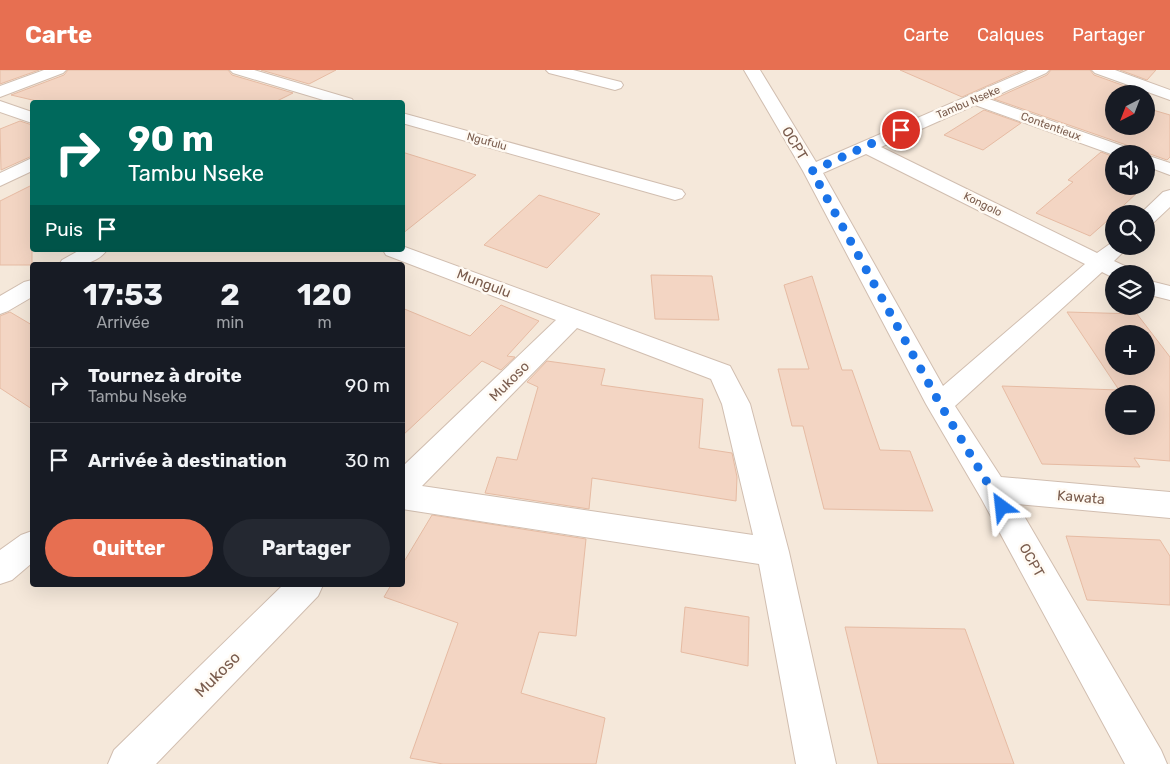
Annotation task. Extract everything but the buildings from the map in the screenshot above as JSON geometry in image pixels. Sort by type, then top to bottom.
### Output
[{"type":"street","points":[[0,92],[58,70]]},
{"type":"street","points":[[238,70],[339,100]]},
{"type":"street","points":[[554,70],[615,85]]},
{"type":"street","name":"OCPT","points":[[752,70],[812,171],[940,404],[992,489],[1147,764]]},
{"type":"street","name":"Tambu Nseke","points":[[812,171],[1041,70]]},
{"type":"street","points":[[1100,70],[1170,95]]},
{"type":"street","name":"Contentieux","points":[[974,99],[1105,146]]},
{"type":"street","points":[[0,106],[30,117]]},
{"type":"street","name":"Ngufulu","points":[[405,119],[675,194]]},
{"type":"street","name":"Kongolo","points":[[865,146],[1105,252]]},
{"type":"street","points":[[1155,163],[1170,169]]},
{"type":"street","points":[[0,180],[30,165]]},
{"type":"street","points":[[1155,210],[1170,196]]},
{"type":"street","points":[[75,262],[93,252]]},
{"type":"street","name":"Mungulu","points":[[400,252],[721,373],[736,404],[773,552],[816,764]]},
{"type":"street","points":[[940,404],[1109,255]]},
{"type":"street","points":[[405,274],[423,260]]},
{"type":"street","points":[[0,306],[30,288]]},
{"type":"street","points":[[1155,289],[1170,293]]},
{"type":"street","name":"Mukoso","points":[[405,484],[573,317]]},
{"type":"street","name":"Kawata","points":[[992,489],[1170,505]]},
{"type":"street","points":[[405,496],[773,552]]},
{"type":"street","points":[[0,568],[30,546]]},
{"type":"street","name":"Mukoso","points":[[128,764],[304,587]]},
{"type":"shaded area","points":[[0,70],[1170,70],[1170,764],[0,764]]},
{"type":"route","points":[[901,130],[812,171],[940,404],[1002,507]]}]
